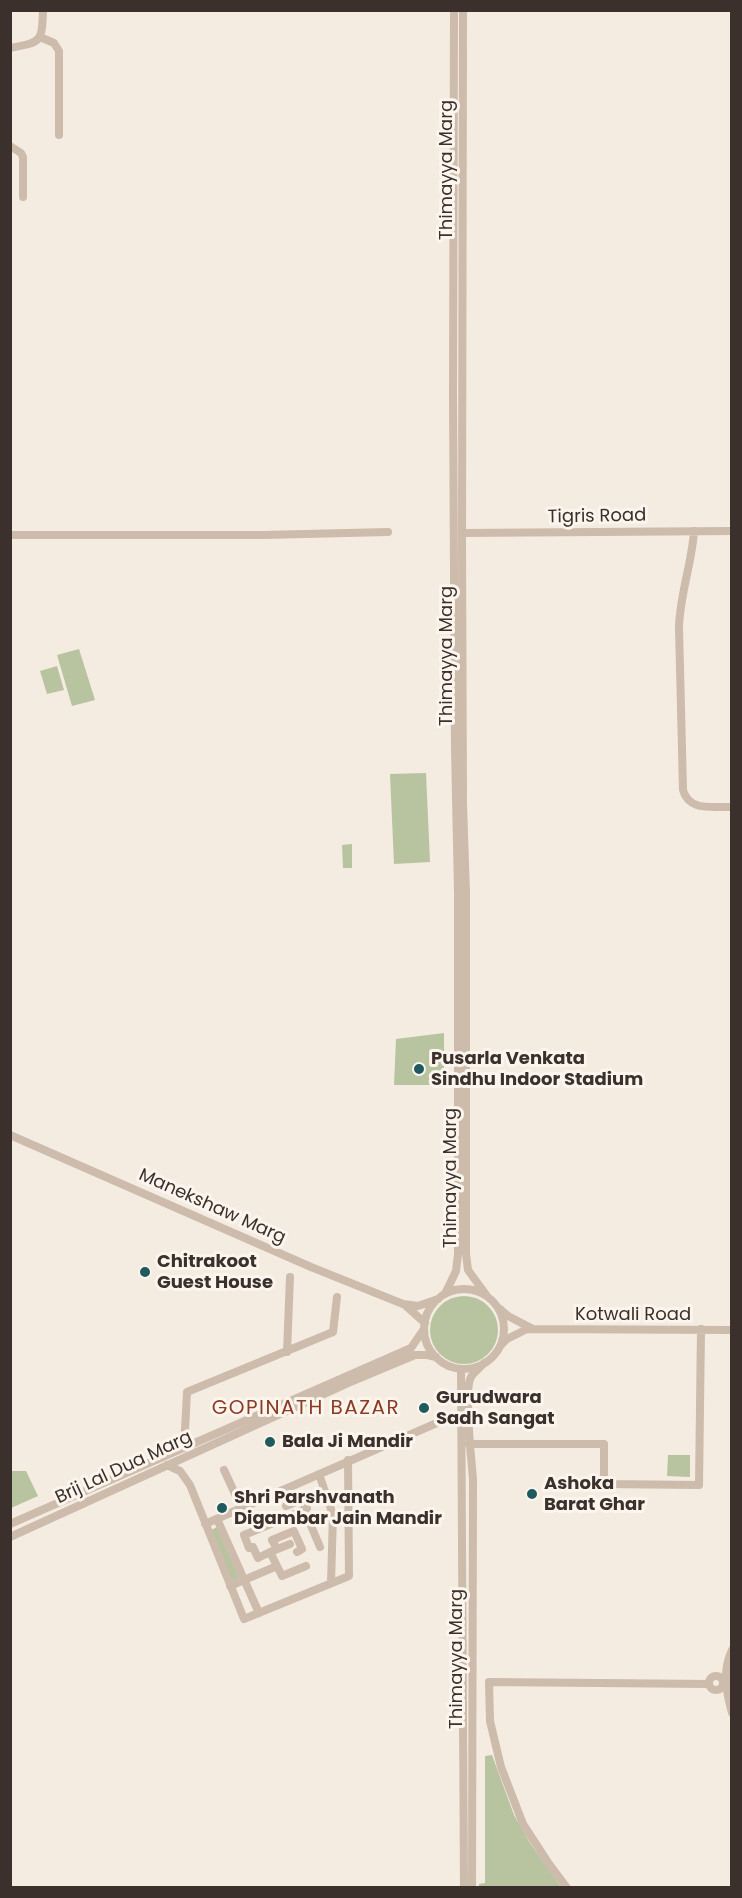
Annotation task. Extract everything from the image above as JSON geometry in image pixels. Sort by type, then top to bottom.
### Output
[{"type":"street","points":[[10,48],[30,45],[40,37],[43,10]]},
{"type":"street","name":"Thimayya Marg","points":[[454,10],[455,749],[462,892],[466,1254],[468,1270],[490,1299]]},
{"type":"street","name":"Thimayya Marg","points":[[441,1297],[456,1271],[459,1254],[463,805],[463,10]]},
{"type":"street","points":[[40,37],[54,43],[59,51],[59,135]]},
{"type":"street","points":[[10,147],[21,153],[23,157],[23,197]]},
{"type":"street","points":[[694,531],[679,627],[685,798],[691,804],[699,806],[732,807]]},
{"type":"street","name":"Tigris Road","points":[[462,533],[732,531]]},
{"type":"street","points":[[10,535],[264,536],[388,532]]},
{"type":"street","name":"Manekshaw Marg","points":[[10,1135],[311,1267],[403,1304],[415,1312],[424,1326]]},
{"type":"street","points":[[288,1352],[290,1276]]},
{"type":"street","points":[[455,1290],[477,1291],[490,1299],[508,1316],[535,1330],[526,1329],[515,1334],[507,1339],[492,1357],[474,1367],[461,1369],[413,1351],[427,1314],[441,1297],[455,1290]]},
{"type":"street","points":[[184,1448],[187,1392],[333,1332],[337,1297]]},
{"type":"street","name":"Manekshaw Marg","points":[[403,1304],[418,1306],[441,1297]]},
{"type":"street","points":[[490,1299],[500,1312],[504,1324],[499,1348]]},
{"type":"street","points":[[424,1326],[426,1340],[436,1358]]},
{"type":"street","points":[[469,1444],[604,1444],[604,1484],[699,1485],[701,1329]]},
{"type":"street","name":"Kotwali Road","points":[[535,1330],[732,1330]]},
{"type":"street","name":"Brij Lal Dua Marg","points":[[10,1524],[413,1351]]},
{"type":"street","name":"Brij Lal Dua Marg","points":[[10,1537],[348,1383],[413,1351]]},
{"type":"street","name":"Thimayya Marg","points":[[464,1887],[473,1474],[469,1444],[470,1379],[484,1363]]},
{"type":"street","name":"Thimayya Marg","points":[[461,1369],[460,1419],[472,1887]]},
{"type":"street","points":[[206,1524],[446,1419],[460,1419]]},
{"type":"street","points":[[167,1466],[180,1471],[190,1485],[244,1620],[349,1576],[348,1460]]},
{"type":"street","points":[[224,1470],[242,1509]]},
{"type":"street","points":[[319,1474],[333,1515],[331,1583]]},
{"type":"street","points":[[286,1506],[306,1497],[320,1547]]},
{"type":"street","points":[[290,1544],[258,1558],[253,1546],[249,1548],[244,1535],[308,1508]]},
{"type":"street","points":[[217,1519],[259,1613]]},
{"type":"street","points":[[297,1552],[302,1549],[294,1531],[273,1540],[273,1551],[282,1576],[306,1566]]},
{"type":"street","points":[[230,1586],[277,1566]]},
{"type":"street","points":[[732,1650],[728,1658],[729,1675],[726,1687],[732,1713]]},
{"type":"street","points":[[567,1887],[523,1824],[501,1767],[490,1721],[489,1682],[710,1684],[713,1689],[726,1687]]},
{"type":"green space","points":[[79,649],[95,700],[72,706],[57,655]]},
{"type":"green space","points":[[57,666],[64,690],[47,694],[40,671]]},
{"type":"green space","points":[[426,773],[430,862],[394,864],[390,774]]},
{"type":"green space","points":[[352,844],[352,868],[343,868],[342,845]]},
{"type":"green space","name":"Pusarla Venkata Sindhu Indoor Stadium","points":[[444,1033],[444,1085],[394,1085],[396,1039]]},
{"type":"green space","points":[[464,1296],[477,1298],[488,1306],[496,1317],[498,1330],[496,1343],[488,1354],[477,1362],[464,1364],[451,1362],[440,1354],[432,1343],[430,1330],[432,1317],[440,1306],[451,1298]]},
{"type":"green space","points":[[668,1455],[690,1455],[690,1477],[667,1476]]},
{"type":"green space","points":[[11,1471],[26,1471],[38,1496],[11,1508]]},
{"type":"green space","points":[[217,1527],[239,1578],[232,1581],[211,1530]]},
{"type":"green space","points":[[492,1755],[514,1815],[530,1843],[561,1887],[479,1888],[479,1884],[485,1883],[485,1756]]},
{"type":"place","name":"Pusarla Venkata Sindhu Indoor Stadium","points":[[419,1069]]},
{"type":"place","name":"Chitrakoot Guest House","points":[[145,1272]]},
{"type":"place","name":"Gurudwara Sadh Sangat","points":[[424,1408]]},
{"type":"place","name":"Bala Ji Mandir","points":[[270,1442]]},
{"type":"place","name":"Ashoka Barat Ghar","points":[[532,1494]]},
{"type":"place","name":"Shri Parshvanath Digambar Jain Mandir","points":[[222,1508]]},
{"type":"district","name":"GOPINATH BAZAR","points":[[306,1409]]}]
